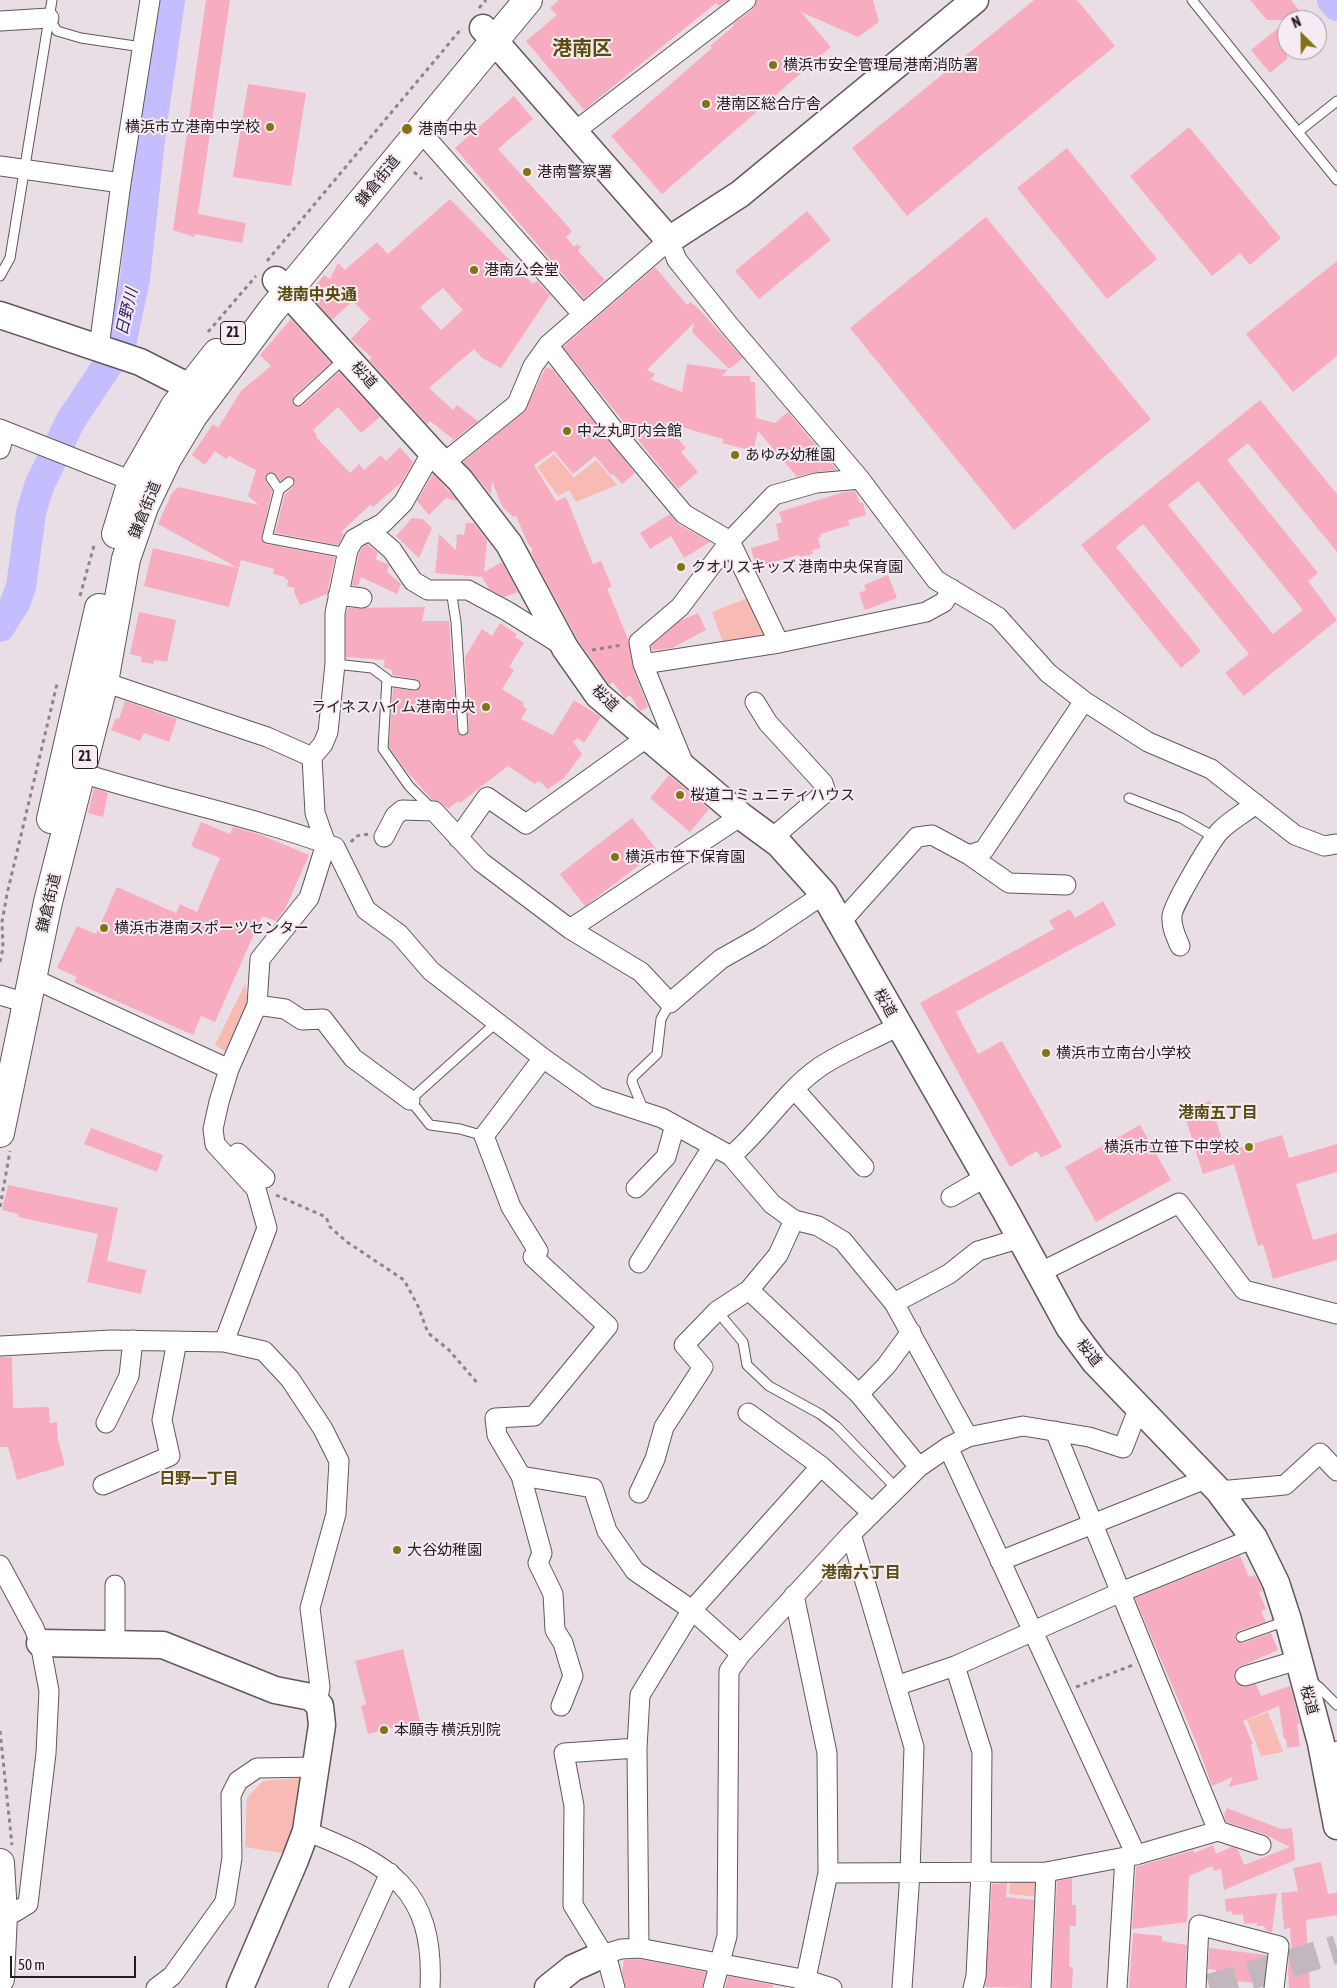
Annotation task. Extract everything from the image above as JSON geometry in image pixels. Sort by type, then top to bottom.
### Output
[{"type":"main road","name":"鎌倉街道","points":[[282,285],[420,131],[489,35],[506,0]]},
{"type":"main road","name":"鎌倉街道","points":[[0,1053],[6,997],[35,889],[116,533],[132,480],[174,406],[199,391],[282,285],[489,35],[528,0]]},
{"type":"main road","name":"鎌倉街道","points":[[6,1140],[32,978],[48,902],[104,682],[126,559],[144,507],[167,459],[193,416],[199,391]]},
{"type":"main road","points":[[0,1863],[2,1914],[0,1979]]},
{"type":"street","points":[[101,348],[121,183],[150,0]]},
{"type":"street","points":[[574,132],[746,0]]},
{"type":"street","points":[[224,1342],[267,1228],[256,1189],[215,1144],[214,1129],[219,1102],[229,1069],[257,1005],[260,959],[309,898],[326,844],[315,813],[312,757],[323,744],[328,732],[335,664],[335,613],[347,552],[354,539],[383,523],[403,503],[438,458],[517,404],[533,366],[548,345],[583,314],[669,240],[740,194],[975,0]]},
{"type":"street","points":[[0,22],[50,9]]},
{"type":"street","points":[[489,35],[669,240],[678,260],[729,325],[860,479],[936,580],[998,617],[1048,673],[1084,701],[1148,742],[1211,768],[1296,835],[1324,846],[1337,844]]},
{"type":"street","points":[[420,131],[583,314]]},
{"type":"street","points":[[0,166],[121,183]]},
{"type":"street","name":"桜道","points":[[282,285],[460,480],[509,544],[570,657],[598,695],[649,736],[741,816],[771,838],[824,894],[986,1177],[1069,1327],[1095,1362],[1214,1484],[1254,1538],[1276,1583],[1288,1620],[1330,1785],[1337,1826]]},
{"type":"street","points":[[0,315],[131,358],[199,391]]},
{"type":"street","points":[[548,345],[621,439],[684,514],[730,542],[779,643]]},
{"type":"street","points":[[2,436],[40,445],[132,480]]},
{"type":"street","points":[[686,768],[643,664],[639,642],[680,607],[730,542],[751,517],[774,495],[816,483],[860,479]]},
{"type":"street","points":[[368,530],[392,550],[413,581],[428,590],[468,590],[507,611],[570,657]]},
{"type":"street","points":[[643,664],[779,643],[926,612],[944,602],[952,589]]},
{"type":"street","points":[[338,594],[362,598]]},
{"type":"street","points":[[104,682],[267,737],[312,757]]},
{"type":"street","points":[[969,855],[984,850],[1084,701]]},
{"type":"street","points":[[756,702],[768,723],[823,783],[826,792],[771,838]]},
{"type":"street","points":[[458,838],[487,797],[526,824],[649,736]]},
{"type":"street","points":[[82,773],[190,805],[244,817],[335,847],[366,910],[399,934],[431,971],[543,1058],[598,1097],[662,1118],[731,1156],[772,1204],[794,1220],[818,1226],[843,1241],[894,1303],[968,1437]]},
{"type":"street","points":[[1180,946],[1174,933],[1172,916],[1174,908],[1214,837],[1256,804]]},
{"type":"street","points":[[378,835],[402,810],[434,811],[481,862],[570,929],[641,972],[670,1003],[721,960],[760,937],[824,894]]},
{"type":"street","points":[[570,929],[741,816]]},
{"type":"street","points":[[840,923],[917,837],[932,835],[969,855],[1009,883],[1066,885]]},
{"type":"street","points":[[32,978],[229,1069]]},
{"type":"street","points":[[257,1005],[285,1009],[302,1020],[323,1019],[353,1058],[410,1100]]},
{"type":"street","points":[[731,1156],[748,1142],[770,1114],[817,1069],[898,1026]]},
{"type":"street","points":[[543,1058],[484,1136],[511,1207],[538,1251],[533,1256],[608,1326],[534,1416],[495,1418],[497,1435],[521,1476],[542,1553],[538,1563],[553,1594],[556,1630],[563,1643],[573,1676],[561,1706]]},
{"type":"street","points":[[795,1090],[864,1167]]},
{"type":"street","points":[[636,1188],[666,1156],[676,1125]]},
{"type":"street","points":[[214,1129],[264,1178]]},
{"type":"street","points":[[639,1262],[713,1146]]},
{"type":"street","points":[[951,1197],[986,1177]]},
{"type":"street","points":[[1039,1273],[1179,1203],[1244,1290],[1337,1314]]},
{"type":"street","points":[[639,1493],[655,1459],[664,1427],[703,1367],[684,1345],[717,1312],[749,1290],[778,1255],[794,1220]]},
{"type":"street","points":[[894,1303],[949,1274],[978,1251],[1020,1238]]},
{"type":"street","points":[[749,1290],[859,1394],[919,1467]]},
{"type":"street","points":[[859,1394],[886,1366],[911,1332]]},
{"type":"street","points":[[0,1346],[133,1340],[224,1342],[264,1351],[290,1378],[323,1429],[339,1461],[336,1514],[310,1608],[320,1687],[317,1703]]},
{"type":"street","points":[[106,1423],[129,1376],[133,1340]]},
{"type":"street","points":[[103,1485],[170,1456],[162,1420],[177,1341]]},
{"type":"street","points":[[713,1988],[727,1936],[730,1671],[741,1654],[872,1513],[919,1467],[948,1447],[968,1437],[1024,1426],[1089,1437],[1123,1448],[1139,1407]]},
{"type":"street","points":[[748,1413],[821,1466],[872,1513]]},
{"type":"street","points":[[1055,1431],[1218,1831]]},
{"type":"street","points":[[948,1447],[1033,1631],[1130,1856],[1117,1988]]},
{"type":"street","points":[[1000,1561],[1093,1524],[1214,1484],[1285,1485],[1320,1453],[1337,1471]]},
{"type":"street","points":[[639,1948],[638,1748],[640,1695],[692,1610],[821,1466]]},
{"type":"street","points":[[521,1476],[593,1488],[607,1531],[635,1571],[692,1610],[741,1654]]},
{"type":"street","points":[[851,1534],[914,1747],[910,1873],[902,1988]]},
{"type":"street","points":[[896,1686],[955,1666],[1121,1592],[1254,1538]]},
{"type":"street","points":[[0,1565],[34,1628],[40,1643],[49,1691],[46,1752],[28,1904],[16,1912],[2,1914]]},
{"type":"street","points":[[115,1585],[115,1644]]},
{"type":"street","points":[[794,1595],[827,1753],[828,1873],[805,1984]]},
{"type":"street","points":[[40,1643],[163,1645],[274,1690],[312,1697],[317,1703],[322,1712],[322,1725],[306,1831],[240,1988]]},
{"type":"street","points":[[955,1666],[982,1752],[981,1873],[976,1976],[973,1988]]},
{"type":"street","points":[[1245,1676],[1300,1668]]},
{"type":"street","points":[[615,1988],[608,1962],[573,1905],[574,1806],[564,1753],[638,1748]]},
{"type":"street","points":[[156,1988],[172,1976],[225,1902],[232,1858],[231,1795],[238,1781],[257,1768],[316,1767]]},
{"type":"street","points":[[306,1831],[349,1848],[390,1873],[402,1883],[423,1920],[431,1966],[430,1988]]},
{"type":"street","points":[[828,1873],[1046,1872],[1130,1856],[1218,1831],[1261,1845]]},
{"type":"street","points":[[1041,1988],[1046,1872]]},
{"type":"street","points":[[338,1988],[390,1873]]},
{"type":"street","points":[[1196,1988],[1200,1925],[1279,1946],[1274,1988]]},
{"type":"street","points":[[548,1988],[573,1968],[602,1955],[620,1949],[639,1948],[720,1963],[805,1984],[832,1988]]},
{"type":"lane","points":[[1192,0],[1337,180]]},
{"type":"lane","points":[[50,9],[57,31],[81,38],[142,47]]},
{"type":"lane","points":[[0,276],[10,258],[50,9]]},
{"type":"lane","points":[[1298,132],[1337,101]]},
{"type":"lane","points":[[298,401],[347,356]]},
{"type":"lane","points":[[271,478],[279,490]]},
{"type":"lane","points":[[289,482],[279,490],[267,538],[347,552]]},
{"type":"lane","points":[[451,590],[456,622],[463,730]]},
{"type":"lane","points":[[335,664],[372,668],[387,681],[415,685]]},
{"type":"lane","points":[[387,681],[383,749],[409,786],[434,811]]},
{"type":"lane","points":[[1129,798],[1181,818],[1214,837]]},
{"type":"lane","points":[[645,1113],[632,1082],[633,1077],[657,1054],[661,1019],[670,1003]]},
{"type":"lane","points":[[484,1136],[460,1129],[430,1125],[410,1100],[497,1022]]},
{"type":"lane","points":[[717,1312],[743,1342],[747,1365],[769,1386],[820,1414],[836,1426],[897,1489]]},
{"type":"lane","points":[[1241,1637],[1288,1620]]},
{"type":"lane","points":[[1300,1668],[1337,1705]]},
{"type":"lane","points":[[1330,1785],[1337,1746]]},
{"type":"path","points":[[407,178],[413,171],[422,179]]},
{"type":"path","points":[[570,657],[587,651],[639,642]]},
{"type":"path","points":[[350,844],[356,836],[378,835]]},
{"type":"path","points":[[0,1207],[8,1154],[6,1140]]},
{"type":"path","points":[[264,1178],[276,1195],[326,1217],[330,1227],[347,1242],[404,1280],[418,1306],[428,1333],[449,1350],[479,1385]]},
{"type":"path","points":[[1075,1687],[1125,1668]]},
{"type":"shaded area","points":[[554,454],[574,478],[596,460],[617,485],[576,502],[569,490],[558,496],[537,467]]},
{"type":"shaded area","points":[[748,598],[769,635],[723,643],[712,612]]},
{"type":"shaded area","points":[[245,984],[249,1005],[231,1055],[215,1045]]},
{"type":"shaded area","points":[[1268,1712],[1283,1752],[1261,1756],[1247,1720]]},
{"type":"shaded area","points":[[307,1777],[287,1854],[245,1847],[247,1798],[263,1781]]},
{"type":"shaded area","points":[[1010,1877],[1035,1877],[1039,1883],[1038,1897],[1009,1894]]},
{"type":"building","points":[[206,0],[230,0],[198,214],[246,223],[242,243],[195,234],[194,237],[173,230]]},
{"type":"building","points":[[559,0],[728,0],[719,6],[716,3],[584,110],[526,41],[557,15],[550,8]]},
{"type":"building","name":"港南区総合庁舎","points":[[757,0],[873,0],[879,22],[858,37],[801,12],[831,47],[662,194],[611,136],[712,48],[710,46],[734,26],[733,24],[753,9]]},
{"type":"building","points":[[1034,0],[1077,0],[1115,46],[907,216],[852,148]]},
{"type":"building","points":[[1250,0],[1291,0],[1299,10],[1277,10],[1277,20],[1267,20]]},
{"type":"building","points":[[1277,29],[1277,60],[1286,60],[1270,73],[1251,50]]},
{"type":"building","points":[[248,84],[306,93],[291,186],[233,177]]},
{"type":"building","points":[[514,96],[533,119],[498,149],[572,231],[566,237],[574,247],[577,244],[581,247],[578,251],[605,280],[584,299],[455,148]]},
{"type":"building","points":[[1189,127],[1281,238],[1250,265],[1240,253],[1212,276],[1130,176]]},
{"type":"building","points":[[1067,148],[1157,259],[1107,299],[1017,188]]},
{"type":"building","points":[[450,199],[533,284],[537,281],[550,295],[501,368],[482,358],[474,349],[429,388],[453,410],[457,405],[478,421],[449,444],[453,439],[430,421],[427,424],[369,360],[372,358],[351,339],[370,319],[353,301],[332,320],[309,294],[324,275],[330,279],[338,263],[345,270],[377,242],[388,254]],"holes":[[[443,288],[463,310],[441,330],[420,307]]]},
{"type":"building","points":[[807,211],[831,240],[759,299],[735,271]]},
{"type":"building","points":[[986,217],[1151,419],[1014,530],[850,328]]},
{"type":"building","points":[[1337,261],[1337,356],[1293,392],[1246,334]]},
{"type":"building","points":[[655,267],[687,305],[690,302],[697,307],[743,358],[729,369],[692,332],[694,323],[647,370],[655,374],[651,380],[682,392],[687,364],[728,370],[721,376],[750,376],[750,382],[755,382],[756,418],[775,423],[788,412],[837,470],[815,472],[797,477],[758,431],[753,451],[722,443],[723,439],[664,422],[686,448],[681,452],[698,472],[678,489],[563,347]]},
{"type":"building","points":[[291,319],[331,363],[294,396],[292,402],[294,406],[302,406],[339,372],[380,417],[361,433],[338,407],[313,430],[317,435],[316,437],[350,473],[359,464],[364,470],[381,455],[386,461],[400,447],[413,462],[402,482],[373,507],[370,505],[341,532],[344,534],[338,545],[275,533],[285,494],[293,487],[295,482],[291,476],[280,481],[273,472],[266,475],[266,481],[272,491],[261,540],[266,544],[335,557],[327,594],[300,605],[294,592],[295,588],[287,586],[288,580],[285,577],[273,574],[274,569],[241,560],[229,607],[144,586],[153,548],[238,568],[158,524],[172,493],[178,487],[259,505],[248,496],[256,470],[229,456],[226,459],[215,451],[205,465],[192,455],[213,424],[218,428],[241,391],[271,366],[260,355]]},
{"type":"building","points":[[546,367],[553,370],[635,473],[622,484],[613,474],[611,475],[595,456],[573,474],[554,451],[534,465],[556,501],[566,497],[593,564],[601,561],[612,587],[607,588],[628,639],[633,668],[648,707],[640,711],[630,695],[625,698],[613,682],[609,685],[578,640],[534,559],[531,552],[533,550],[528,544],[516,516],[513,517],[502,506],[492,481],[491,494],[463,462],[524,412]]},
{"type":"building","points":[[1260,400],[1337,494],[1337,552],[1248,443],[1227,460],[1318,573],[1308,581],[1337,620],[1244,696],[1225,673],[1249,654],[1143,524],[1116,547],[1201,651],[1181,668],[1081,545]],"holes":[[[1198,481],[1303,610],[1273,634],[1168,505]]]},
{"type":"building","points":[[433,474],[458,501],[446,498],[429,515],[417,501]]},
{"type":"building","points":[[855,491],[860,503],[863,503],[866,515],[848,520],[850,525],[820,534],[821,537],[818,538],[821,548],[812,550],[813,554],[800,557],[799,555],[756,567],[751,548],[779,540],[776,524],[782,522],[779,512],[844,492]]},
{"type":"building","points":[[670,514],[678,524],[710,542],[684,558],[671,536],[650,549],[640,533]]},
{"type":"building","points":[[412,518],[423,519],[432,528],[419,558],[396,536]]},
{"type":"building","points":[[466,523],[474,523],[487,540],[484,572],[502,562],[518,592],[504,597],[489,589],[482,577],[435,573],[439,534],[456,550],[457,534],[464,535]]},
{"type":"building","points":[[367,544],[378,553],[375,559],[389,565],[387,572],[401,584],[397,594],[361,577],[358,586],[352,585],[359,554],[362,547]]},
{"type":"building","points":[[888,575],[897,598],[865,610],[859,593],[866,590],[864,585]]},
{"type":"building","points":[[425,607],[422,621],[449,621],[457,730],[460,735],[466,735],[469,730],[465,657],[482,629],[492,636],[500,623],[517,634],[515,637],[524,643],[509,667],[514,670],[502,689],[524,703],[523,706],[527,709],[521,719],[553,735],[574,700],[601,717],[584,743],[578,738],[573,742],[582,754],[564,778],[548,789],[539,781],[535,784],[508,766],[460,803],[458,801],[448,809],[439,801],[432,800],[404,768],[389,747],[393,688],[417,691],[421,683],[416,679],[392,675],[392,670],[383,667],[385,660],[346,657],[346,614],[348,608]]},
{"type":"building","points":[[139,612],[176,620],[167,662],[154,660],[153,664],[141,662],[142,657],[130,654]]},
{"type":"building","points":[[698,613],[706,630],[672,648],[652,650],[651,646],[680,621]]},
{"type":"building","points":[[125,701],[177,719],[169,742],[144,733],[140,741],[111,730],[116,718],[119,719]]},
{"type":"building","points":[[669,775],[709,809],[690,832],[650,798]]},
{"type":"building","points":[[94,788],[108,793],[103,817],[88,813]]},
{"type":"building","points":[[632,818],[658,851],[585,906],[560,874]]},
{"type":"building","points":[[201,822],[230,834],[233,827],[261,835],[309,855],[285,909],[276,921],[262,916],[215,1022],[201,1016],[193,1035],[74,982],[77,977],[57,968],[77,926],[96,934],[117,887],[176,913],[180,904],[197,912],[220,858],[191,846]]},
{"type":"building","points":[[1103,901],[1116,925],[956,1012],[978,1054],[1002,1041],[1062,1147],[1041,1158],[1037,1151],[1010,1167],[920,1003],[1054,929],[1049,921],[1070,909],[1075,918]]},
{"type":"building","points":[[1210,1101],[1226,1152],[1282,1135],[1289,1158],[1337,1144],[1337,1172],[1296,1184],[1313,1240],[1337,1233],[1337,1260],[1273,1279],[1263,1244],[1258,1246],[1234,1164],[1203,1174],[1183,1110]]},
{"type":"building","points":[[1140,1125],[1171,1180],[1096,1222],[1065,1167]]},
{"type":"building","points":[[91,1128],[163,1155],[157,1172],[84,1144]]},
{"type":"building","points":[[8,1185],[118,1208],[107,1261],[146,1270],[141,1294],[87,1282],[98,1234],[18,1217],[18,1214],[2,1210]]},
{"type":"building","points":[[0,1357],[12,1357],[13,1408],[49,1407],[50,1423],[57,1422],[58,1440],[65,1465],[17,1480],[8,1447],[0,1447]]},
{"type":"building","points":[[1240,1556],[1249,1577],[1255,1575],[1263,1591],[1259,1592],[1266,1609],[1261,1611],[1266,1622],[1238,1631],[1235,1635],[1235,1640],[1243,1643],[1271,1633],[1278,1650],[1237,1668],[1234,1680],[1243,1687],[1256,1684],[1261,1696],[1290,1686],[1300,1724],[1297,1724],[1300,1746],[1287,1748],[1279,1706],[1243,1721],[1253,1744],[1251,1745],[1258,1780],[1228,1787],[1233,1777],[1212,1786],[1197,1744],[1135,1598]]},
{"type":"building","points":[[403,1649],[420,1721],[368,1734],[361,1706],[366,1704],[355,1661]]},
{"type":"building","points":[[1227,1808],[1281,1829],[1292,1828],[1295,1860],[1224,1890],[1221,1869],[1214,1871],[1212,1866],[1189,1876],[1187,1922],[1132,1929],[1136,1867],[1194,1850],[1194,1853],[1213,1845],[1216,1854],[1231,1847],[1238,1849],[1244,1865],[1290,1847],[1264,1834],[1226,1822],[1224,1815]]},
{"type":"building","points":[[1321,1862],[1328,1894],[1337,1893],[1337,1915],[1306,1920],[1310,1988],[1289,1988],[1289,1954],[1292,1954],[1290,1928],[1284,1929],[1281,1893],[1298,1891],[1293,1868]]},
{"type":"building","points":[[1072,1878],[1072,1905],[1076,1905],[1076,1926],[1070,1926],[1069,1967],[1073,1967],[1072,1988],[1052,1988],[1057,1881]]},
{"type":"building","points":[[1007,1883],[1006,1897],[1034,1900],[1030,1988],[985,1987],[992,1884]]},
{"type":"building","points":[[1277,1893],[1272,1932],[1267,1931],[1264,1926],[1257,1926],[1257,1923],[1244,1924],[1243,1914],[1232,1915],[1231,1911],[1226,1912],[1225,1899]]},
{"type":"building","points":[[1133,1933],[1162,1936],[1162,1941],[1187,1945],[1185,1988],[1129,1988]]},
{"type":"building","points":[[1209,1948],[1267,1955],[1263,1984],[1237,1981],[1236,1988],[1214,1988],[1216,1970],[1208,1969]]},
{"type":"building","points":[[638,1959],[706,1972],[702,1988],[626,1988],[622,1972],[624,1960]]},
{"type":"building","points":[[728,1976],[773,1985],[773,1988],[725,1988]]},
{"type":"waterway","name":"日野川","points":[[0,627],[15,603],[21,587],[31,513],[39,486],[71,420],[122,340],[135,279],[151,131],[170,0]]},
{"type":"waterway","points":[[1332,0],[1337,6]]},
{"type":"tunnel","points":[[1210,1988],[1337,1949]]},
{"type":"place","name":"横浜市安全管理局港南消防署","points":[[773,65]]},
{"type":"place","name":"港南区総合庁舎","points":[[706,104]]},
{"type":"place","name":"横浜市立港南中学校","points":[[270,127]]},
{"type":"place","name":"港南中央","points":[[407,129]]},
{"type":"place","name":"港南警察署","points":[[527,172]]},
{"type":"place","name":"港南公会堂","points":[[474,270]]},
{"type":"place","name":"中之丸町内会館","points":[[567,431]]},
{"type":"place","name":"あゆみ幼稚園","points":[[735,455]]},
{"type":"place","name":"クオリスキッズ 港南中央保育園","points":[[681,567]]},
{"type":"place","name":"ライネスハイム港南中央","points":[[486,707]]},
{"type":"place","name":"桜道コミュニティハウス","points":[[680,795]]},
{"type":"place","name":"横浜市笹下保育園","points":[[615,857]]},
{"type":"place","name":"横浜市港南スポーツセンター","points":[[104,928]]},
{"type":"place","name":"横浜市立南台小学校","points":[[1046,1053]]},
{"type":"place","name":"横浜市立笹下中学校","points":[[1249,1147]]},
{"type":"place","name":"大谷幼稚園","points":[[397,1550]]},
{"type":"place","name":"本願寺 横浜別院","points":[[384,1730]]},
{"type":"district","name":"港南区","points":[[582,49]]},
{"type":"district","name":"港南中央通","points":[[317,295]]},
{"type":"district","name":"港南五丁目","points":[[1218,1113]]},
{"type":"district","name":"日野一丁目","points":[[199,1479]]},
{"type":"district","name":"港南六丁目","points":[[861,1573]]}]
